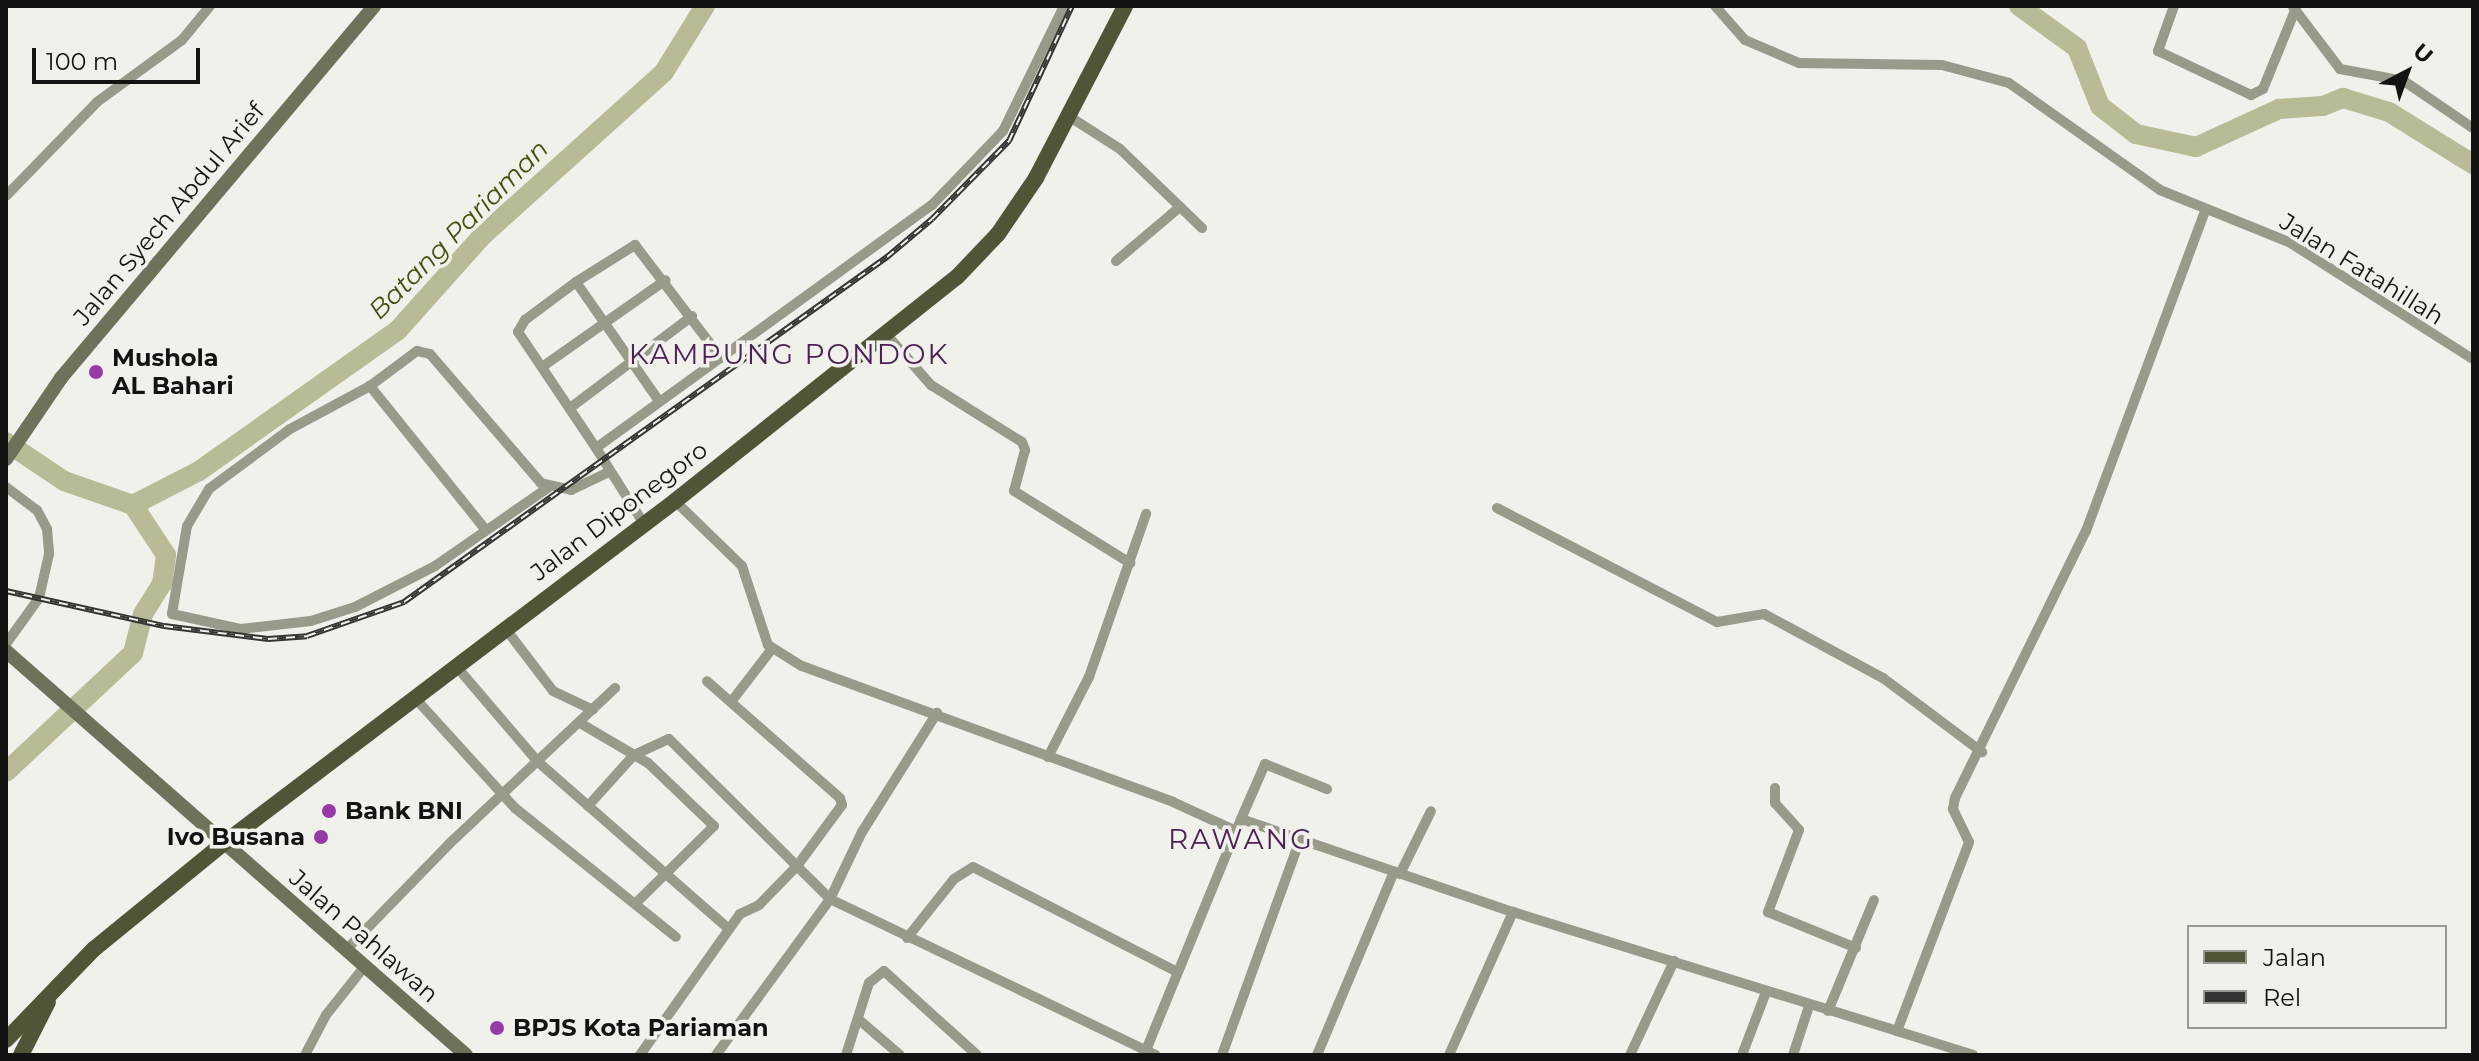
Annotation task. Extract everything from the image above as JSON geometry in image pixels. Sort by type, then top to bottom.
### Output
[{"type":"main road","name":"Jalan Diponegoro","points":[[6,1040],[59,983],[224,843],[675,501],[957,277],[998,234],[1070,117],[1125,6]]},
{"type":"main road","name":"Jalan Diponegoro","points":[[21,1055],[59,983]]},
{"type":"street","points":[[6,196],[97,102],[182,40],[210,6]]},
{"type":"street","name":"Jalan Syech Abdul Arief","points":[[6,459],[37,420],[61,378],[374,6]]},
{"type":"street","points":[[596,448],[910,222],[978,161],[1012,116],[1064,6]]},
{"type":"street","name":"Jalan Fatahillah","points":[[1715,6],[1745,40],[1799,63],[1942,65],[2009,83],[2146,182],[2205,211],[2289,242],[2473,359]]},
{"type":"street","points":[[2174,6],[2158,51],[2251,95],[2263,89],[2293,7]]},
{"type":"street","points":[[2293,7],[2340,69],[2404,81],[2473,128]]},
{"type":"street","points":[[1070,117],[1120,149],[1202,228]]},
{"type":"street","points":[[1116,261],[1180,207]]},
{"type":"street","points":[[1897,1031],[1969,842],[1952,805],[1982,752],[2086,531],[2205,211]]},
{"type":"street","points":[[644,524],[518,328],[576,282],[630,245],[641,250],[666,280],[721,358]]},
{"type":"street","points":[[542,367],[666,280]]},
{"type":"street","points":[[576,282],[659,401]]},
{"type":"street","points":[[570,408],[692,316]]},
{"type":"street","points":[[887,335],[923,380],[1022,442],[1025,450],[1014,491],[1130,563]]},
{"type":"street","points":[[549,487],[398,588],[311,621],[241,629],[172,614],[187,526],[209,489],[244,458],[370,386],[417,351],[428,351],[532,476],[549,487],[579,489],[609,472]]},
{"type":"street","points":[[370,386],[485,529]]},
{"type":"street","points":[[6,487],[37,510],[47,529],[49,554],[39,598],[6,644]]},
{"type":"street","points":[[675,501],[742,566],[771,650]]},
{"type":"street","points":[[1497,508],[1717,622],[1764,614],[1883,678],[1982,752]]},
{"type":"street","points":[[1048,757],[1089,677],[1146,514]]},
{"type":"street","points":[[505,628],[553,691],[593,710]]},
{"type":"street","points":[[731,702],[771,650]]},
{"type":"street","points":[[771,650],[1236,831]]},
{"type":"street","name":"Jalan Pahlawan","points":[[6,651],[466,1055]]},
{"type":"street","points":[[456,666],[537,761],[729,929]]},
{"type":"street","points":[[640,1055],[729,929],[797,866],[842,801],[707,681]]},
{"type":"street","points":[[346,950],[436,856],[503,797],[615,688]]},
{"type":"street","points":[[414,697],[503,797],[676,937]]},
{"type":"street","points":[[716,1055],[830,899],[862,832],[937,713]]},
{"type":"street","points":[[580,723],[634,755],[712,822],[712,829],[636,903]]},
{"type":"street","points":[[588,806],[634,755],[664,739],[674,741],[830,899],[1148,1054],[1177,972],[1265,764],[1327,789]]},
{"type":"street","points":[[1775,788],[1775,803],[1799,830],[1768,912],[1856,948]]},
{"type":"street","points":[[1317,1055],[1397,873],[1431,811]]},
{"type":"street","points":[[1241,819],[1513,912],[1973,1055]]},
{"type":"street","points":[[1222,1055],[1300,840]]},
{"type":"street","points":[[907,938],[954,879],[973,867],[1177,972]]},
{"type":"street","points":[[1828,1011],[1874,900]]},
{"type":"street","points":[[1449,1055],[1513,912]]},
{"type":"street","points":[[1630,1055],[1674,961]]},
{"type":"street","points":[[305,1055],[326,1015],[365,966]]},
{"type":"street","points":[[846,1055],[869,983],[884,971],[977,1055]]},
{"type":"street","points":[[1742,1055],[1766,992]]},
{"type":"street","points":[[1793,1055],[1809,1006]]},
{"type":"street","points":[[858,1019],[900,1055]]},
{"type":"waterway","name":"Batang Pariaman","points":[[6,442],[64,481],[133,505],[199,471],[398,330],[482,236],[664,72],[705,6]]},
{"type":"waterway","name":"Batang Pariaman","points":[[2019,6],[2077,48],[2100,106],[2136,134],[2196,147],[2279,109],[2323,106],[2343,98],[2389,112],[2473,164]]},
{"type":"waterway","points":[[6,772],[133,653],[143,614],[162,584],[166,555],[133,505]]},
{"type":"railway","points":[[6,591],[164,626],[268,639],[307,636],[404,602],[887,257],[932,219],[1009,141],[1072,6]]},
{"type":"place","name":"Mushola AL Bahari","points":[[96,372]]},
{"type":"place","name":"Bank BNI","points":[[329,811]]},
{"type":"place","name":"Ivo Busana","points":[[321,837]]},
{"type":"place","name":"BPJS Kota Pariaman","points":[[497,1028]]},
{"type":"district","name":"KAMPUNG PONDOK","points":[[789,354]]},
{"type":"district","name":"RAWANG","points":[[1241,839]]}]
